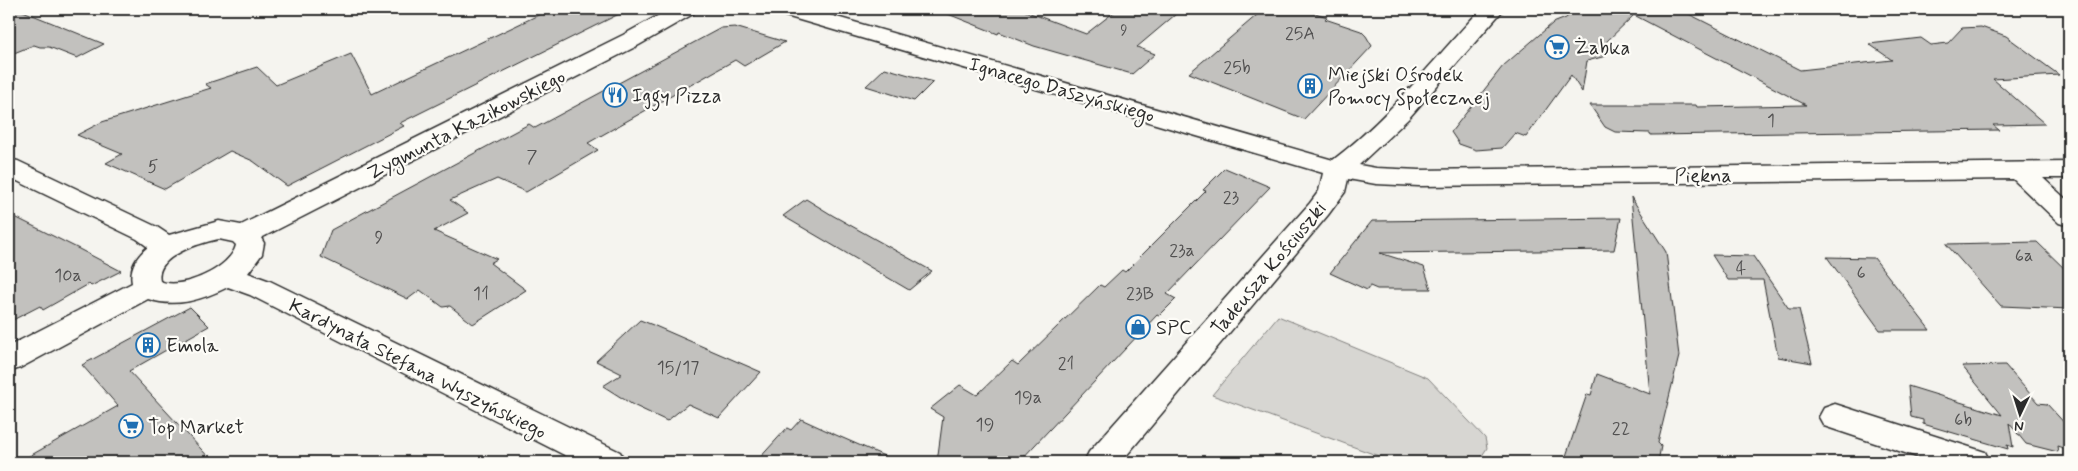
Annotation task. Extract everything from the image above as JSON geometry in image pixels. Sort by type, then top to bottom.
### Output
[{"type":"street","name":"Zygmunta Kazikowskiego","points":[[244,235],[622,44],[685,9]]},
{"type":"street","name":"Ignacego Daszyńskiego","points":[[787,9],[1337,169]]},
{"type":"street","points":[[1337,169],[1359,154],[1493,9]]},
{"type":"street","points":[[9,167],[147,233],[168,247]]},
{"type":"street","name":"Piękna","points":[[1337,169],[1376,176],[1418,178],[2069,170]]},
{"type":"street","name":"Tadeusza Kościuszki","points":[[1102,462],[1319,209],[1332,192],[1337,169]]},
{"type":"street","points":[[2020,171],[2069,217]]},
{"type":"street","points":[[9,360],[147,287],[163,293],[177,293],[209,286],[227,276],[241,264],[250,250],[250,241],[244,235],[234,230],[210,231],[184,238],[168,247],[147,266],[144,276],[147,287]]},
{"type":"street","name":"Kardynała Stefana Wyszyńskiego","points":[[227,276],[260,288],[608,462]]},
{"type":"street","points":[[1835,417],[1973,462]]},
{"type":"shaded area","points":[[1278,316],[1428,378],[1485,438],[1487,448],[1478,462],[1395,462],[1212,395]]},
{"type":"building","points":[[9,9],[18,9],[104,44],[77,58],[49,47],[34,45],[9,55]]},
{"type":"building","points":[[551,9],[629,9],[400,123],[404,126],[287,186],[253,161],[230,151],[165,189],[106,163],[122,154],[77,135],[102,122],[211,88],[205,84],[257,67],[276,85],[351,54],[372,94]]},
{"type":"building","points":[[938,9],[1028,9],[1025,11],[1086,34],[1118,9],[1182,9],[1137,47],[1155,54],[1132,74],[1034,46],[999,32],[998,34]]},
{"type":"building","points":[[1264,9],[1304,9],[1327,17],[1325,19],[1361,31],[1372,46],[1304,119],[1189,73]]},
{"type":"building","points":[[1576,9],[1670,9],[1676,12],[1681,10],[1800,70],[1892,60],[1869,44],[1921,38],[1931,45],[1948,43],[1962,28],[1981,27],[2006,36],[2059,75],[1993,79],[2045,124],[1993,125],[1999,130],[1651,135],[1650,133],[1615,132],[1605,127],[1590,105],[1696,105],[1697,107],[1806,105],[1634,15],[1603,45],[1606,56],[1587,61],[1582,92],[1571,75],[1526,137],[1515,133],[1502,148],[1476,150],[1459,144],[1451,132],[1503,66],[1553,23],[1566,18]]},
{"type":"building","points":[[735,27],[785,42],[744,66],[735,60],[588,143],[598,150],[526,192],[497,179],[450,200],[468,213],[434,231],[497,259],[490,263],[526,290],[473,324],[450,306],[443,307],[420,290],[408,299],[321,257],[331,230],[529,124],[535,128],[721,28]]},
{"type":"building","points":[[885,68],[933,82],[914,101],[866,86]]},
{"type":"building","points":[[1225,168],[1270,187],[1167,294],[1176,299],[1159,316],[1157,315],[1019,462],[937,462],[943,417],[930,409],[960,385],[977,395],[1012,361],[1018,365],[1100,285],[1104,287],[1122,270],[1125,272],[1206,191],[1203,190]]},
{"type":"building","points":[[1631,197],[1666,252],[1679,356],[1658,443],[1661,446],[1658,462],[1564,462],[1587,394],[1591,395],[1597,374],[1650,394]]},
{"type":"building","points":[[806,199],[932,271],[909,290],[783,216]]},
{"type":"building","points":[[9,214],[121,271],[91,286],[89,284],[43,310],[40,306],[9,322]]},
{"type":"building","points":[[1621,218],[1614,250],[1380,253],[1424,267],[1431,289],[1377,289],[1370,286],[1367,290],[1330,273],[1372,221]]},
{"type":"building","points":[[2037,242],[2069,273],[2069,309],[2001,306],[1946,244]]},
{"type":"building","points":[[1712,255],[1753,256],[1789,309],[1799,309],[1812,363],[1778,357],[1763,280],[1728,280]]},
{"type":"building","points":[[1827,257],[1874,258],[1930,330],[1880,330]]},
{"type":"building","name":"Top Market","points":[[190,307],[209,326],[129,371],[213,462],[19,462],[118,406],[82,365]]},
{"type":"building","points":[[640,320],[761,372],[719,418],[688,404],[667,421],[633,405],[603,386],[622,374],[596,361]]},
{"type":"building","points":[[2005,365],[2038,403],[2047,404],[2069,428],[2069,450],[2057,446],[2058,452],[2026,444],[2009,423],[2013,447],[2007,445],[2008,449],[1923,424],[1923,420],[1911,417],[1908,386],[2002,415],[1962,366]]},
{"type":"building","points":[[801,419],[898,462],[756,462],[787,428],[791,430]]},
{"type":"place","name":"Żabka","points":[[1557,47]]},
{"type":"place","name":"Miejski Ośrodek Pomocy Społecznej","points":[[1310,86]]},
{"type":"place","name":"Iggy Pizza","points":[[615,95]]},
{"type":"place","name":"SPC","points":[[1138,327]]},
{"type":"place","name":"Emola","points":[[148,345]]},
{"type":"place","name":"Top Market","points":[[131,426]]}]
